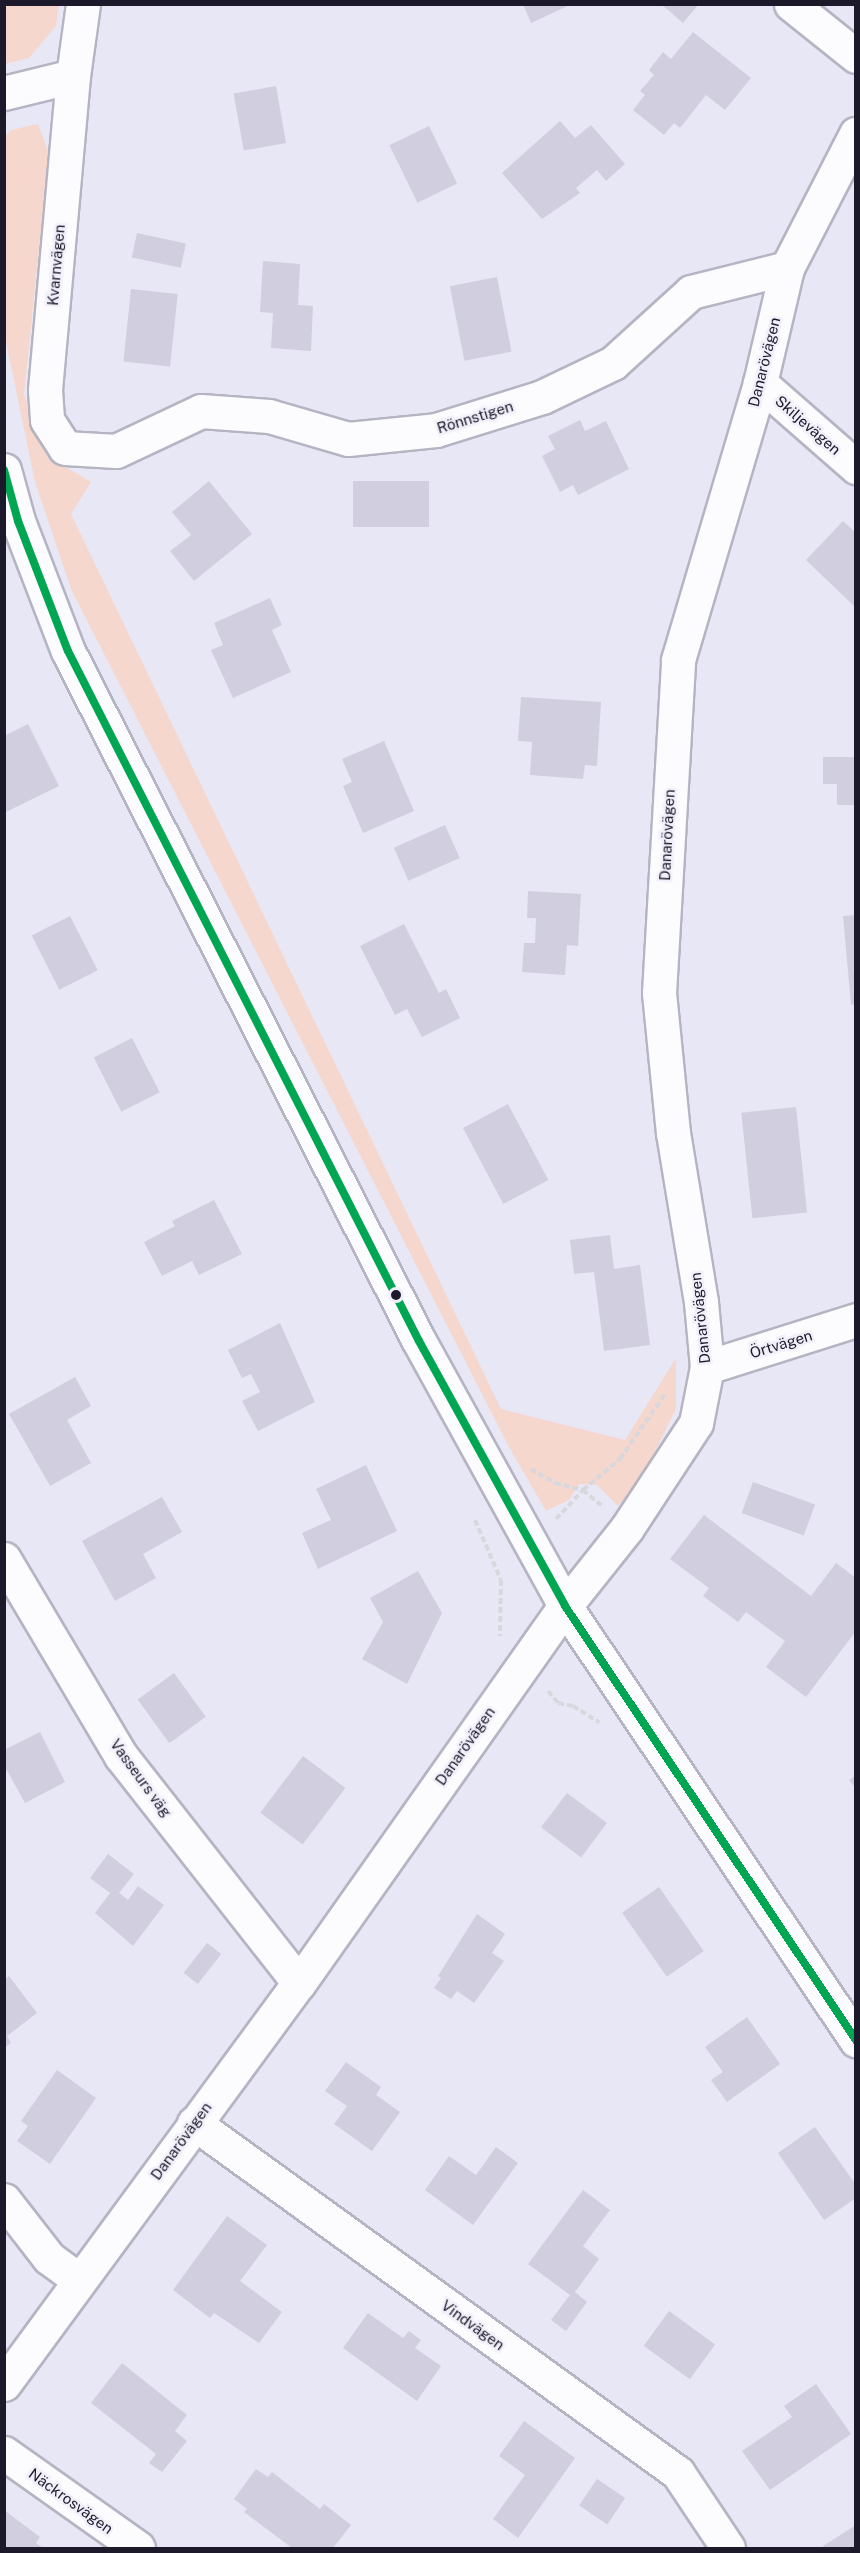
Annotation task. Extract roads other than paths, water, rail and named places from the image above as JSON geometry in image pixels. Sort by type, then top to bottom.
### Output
[{"type":"street","name":"Kvarnvägen","points":[[64,448],[47,420],[45,390],[73,76],[83,4]]},
{"type":"street","points":[[791,4],[855,56]]},
{"type":"street","points":[[4,93],[73,76]]},
{"type":"street","name":"Danarövägen","points":[[4,2384],[299,1983],[564,1606],[627,1528],[696,1423],[707,1367],[701,1302],[673,1133],[659,993],[664,873],[678,660],[759,383],[787,268],[855,134]]},
{"type":"street","name":"Rönnstigen","points":[[64,448],[116,451],[201,411],[269,416],[348,439],[436,430],[542,397],[613,363],[691,292],[787,268]]},
{"type":"street","name":"Skiljevägen","points":[[759,383],[855,467]]},
{"type":"street","points":[[4,470],[11,525],[68,651],[419,1341],[564,1606],[855,2040]]},
{"type":"street","name":"Örtvägen","points":[[707,1367],[855,1320]]},
{"type":"street","name":"Vasseurs väg","points":[[4,1558],[121,1756],[299,1983]]},
{"type":"street","name":"Vindvägen","points":[[194,2123],[678,2473],[728,2548]]},
{"type":"street","points":[[4,2200],[49,2258],[79,2280]]},
{"type":"street","name":"Näckrosvägen","points":[[4,2453],[138,2548]]}]
